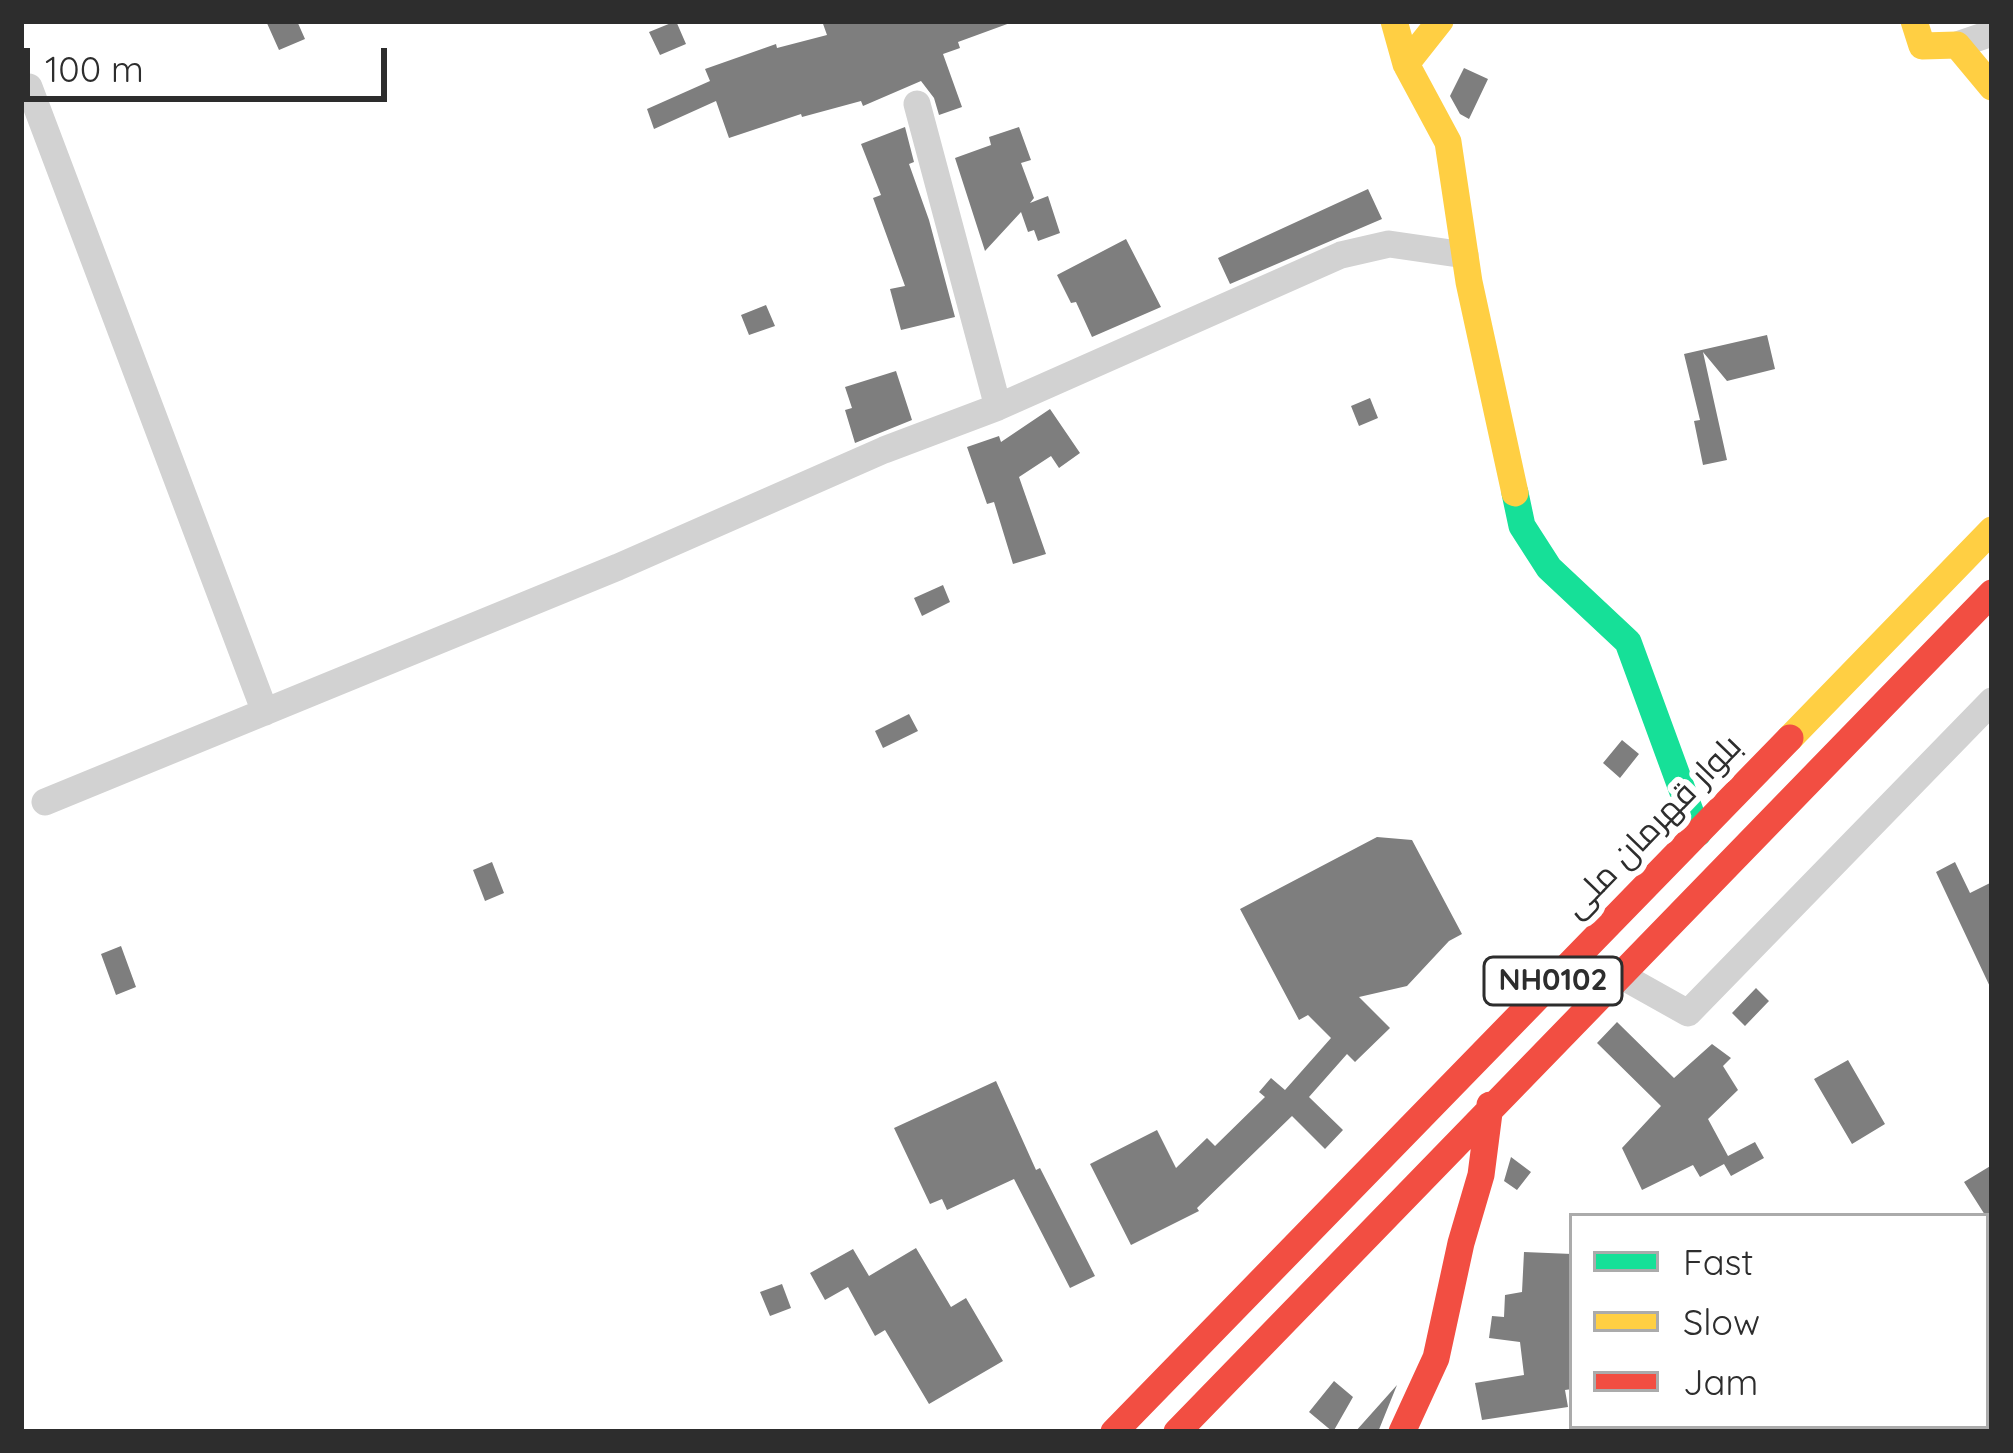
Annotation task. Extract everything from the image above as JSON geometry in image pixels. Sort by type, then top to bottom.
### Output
[{"type":"main road","points":[[1394,21],[1406,64],[1448,142],[1465,255],[1522,526],[1549,568],[1628,642],[1698,832]]},
{"type":"main road","points":[[1406,64],[1440,21]]},
{"type":"main road","points":[[1913,21],[1922,46],[1957,45],[1992,87]]},
{"type":"main road","name":"بلوار قهرمان ملی","points":[[1114,1432],[1992,530]]},
{"type":"main road","name":"NH0102","points":[[1177,1432],[1992,593]]},
{"type":"main road","points":[[1402,1432],[1436,1358],[1460,1243],[1481,1175],[1490,1108],[1484,1052]]},
{"type":"street","points":[[1957,45],[1992,33]]},
{"type":"street","points":[[29,87],[265,712]]},
{"type":"street","points":[[917,104],[998,406]]},
{"type":"street","points":[[45,802],[618,567],[1341,255],[1389,244],[1465,255]]},
{"type":"street","points":[[1622,976],[1688,1013],[1992,701]]},
{"type":"building","points":[[266,21],[297,21],[305,39],[279,50]]},
{"type":"building","points":[[676,21],[686,44],[660,55],[649,32]]},
{"type":"building","points":[[822,21],[1010,23],[958,42],[960,48],[943,54],[962,107],[939,115],[921,81],[863,106],[861,101],[801,114],[729,138],[716,101],[654,129],[647,109],[710,81],[705,69],[776,44],[777,48],[827,35]]},
{"type":"building","points":[[1464,68],[1488,79],[1469,119],[1460,114],[1450,96]]},
{"type":"building","points":[[905,127],[914,162],[909,164],[955,317],[901,330],[890,289],[905,286],[873,198],[881,195],[861,144]]},
{"type":"building","points":[[1019,127],[1031,160],[1021,163],[1034,198],[1030,203],[1048,196],[1060,233],[1038,241],[1034,230],[1028,232],[1021,212],[985,251],[955,158],[991,145],[989,137]]},
{"type":"building","points":[[1368,189],[1382,219],[1230,284],[1218,258]]},
{"type":"building","points":[[1126,239],[1161,307],[1092,337],[1057,275]]},
{"type":"building","points":[[766,305],[775,326],[749,335],[741,315]]},
{"type":"building","points":[[1767,335],[1775,369],[1727,381],[1703,352],[1727,460],[1703,465],[1694,421],[1700,420],[1684,354]]},
{"type":"building","points":[[896,371],[912,420],[855,443],[845,410],[852,408],[845,387]]},
{"type":"building","points":[[1370,398],[1378,418],[1359,426],[1351,406]]},
{"type":"building","points":[[1050,409],[1080,453],[1059,468],[1051,456],[1019,477],[1046,554],[1013,564],[994,502],[987,504],[967,447],[999,436],[1001,442]]},
{"type":"building","points":[[943,585],[950,602],[922,616],[914,598]]},
{"type":"building","points":[[909,714],[918,731],[883,748],[875,731]]},
{"type":"building","points":[[1622,740],[1639,754],[1620,778],[1603,763]]},
{"type":"building","points":[[1377,837],[1412,840],[1462,934],[1449,941],[1407,986],[1359,997],[1390,1028],[1355,1062],[1347,1054],[1309,1097],[1343,1130],[1325,1149],[1292,1116],[1199,1211],[1131,1245],[1090,1164],[1157,1130],[1176,1168],[1207,1138],[1215,1146],[1265,1097],[1259,1092],[1271,1078],[1285,1090],[1331,1038],[1308,1015],[1299,1020],[1240,909]]},
{"type":"building","points":[[492,862],[504,893],[485,901],[473,870]]},
{"type":"building","points":[[1955,862],[1970,893],[1992,882],[1992,991],[1936,872]]},
{"type":"building","points":[[121,946],[136,987],[116,995],[101,954]]},
{"type":"building","points":[[1756,988],[1769,1001],[1745,1026],[1732,1013]]},
{"type":"building","points":[[1617,1022],[1674,1078],[1712,1044],[1731,1058],[1723,1066],[1738,1090],[1708,1119],[1728,1156],[1755,1142],[1764,1158],[1731,1176],[1724,1164],[1700,1177],[1693,1165],[1642,1190],[1622,1148],[1661,1106],[1597,1043]]},
{"type":"building","points":[[1848,1060],[1885,1124],[1852,1144],[1814,1079]]},
{"type":"building","points":[[996,1081],[1036,1170],[1040,1168],[1095,1276],[1070,1288],[1014,1179],[947,1210],[942,1199],[930,1204],[894,1128]]},
{"type":"building","points":[[1511,1157],[1531,1172],[1517,1190],[1504,1181]]},
{"type":"building","points":[[1992,1165],[1992,1226],[1989,1213],[1984,1213],[1964,1182]]},
{"type":"building","points":[[916,1248],[951,1307],[966,1298],[1003,1361],[929,1404],[885,1330],[875,1336],[848,1287],[825,1300],[810,1273],[853,1249],[869,1276]]},
{"type":"building","points":[[1524,1252],[1569,1254],[1568,1407],[1482,1420],[1475,1383],[1524,1375],[1520,1342],[1489,1338],[1492,1316],[1504,1317],[1505,1295],[1522,1292]]},
{"type":"building","points":[[782,1284],[791,1308],[770,1316],[760,1292]]},
{"type":"building","points":[[1334,1381],[1353,1397],[1333,1432],[1309,1412]]},
{"type":"building","points":[[1397,1385],[1378,1432],[1355,1432]]},
{"type":"traffic: fast","points":[[1515,493],[1522,526],[1549,568],[1628,642],[1698,833]]},
{"type":"traffic: slow","points":[[1394,21],[1406,64],[1448,142],[1469,282],[1515,493]]},
{"type":"traffic: slow","points":[[1406,64],[1440,21]]},
{"type":"traffic: slow","points":[[1914,21],[1922,46],[1957,45],[1992,87]]},
{"type":"traffic: slow","points":[[1790,738],[1992,530]]},
{"type":"traffic: jam","points":[[1177,1432],[1992,593]]},
{"type":"traffic: jam","points":[[1114,1432],[1790,738]]},
{"type":"traffic: jam","points":[[1402,1432],[1436,1358],[1481,1175],[1490,1105]]}]
